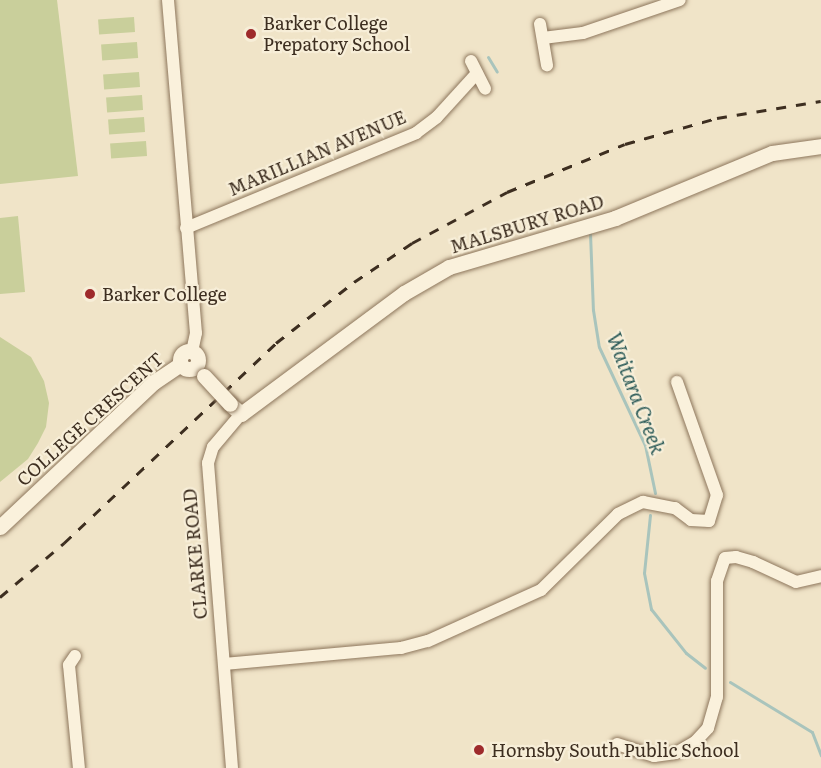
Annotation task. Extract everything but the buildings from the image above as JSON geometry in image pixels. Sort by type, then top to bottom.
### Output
[{"type":"street","points":[[168,0],[196,333],[193,364],[236,409]]},
{"type":"street","points":[[543,38],[583,33],[680,0]]},
{"type":"street","points":[[540,24],[547,65]]},
{"type":"street","points":[[471,62],[485,89]]},
{"type":"street","name":"MARILLIAN AVENUE","points":[[186,228],[416,133],[437,117],[477,73]]},
{"type":"street","name":"MALSBURY ROAD","points":[[236,409],[404,293],[449,267],[615,218],[772,153],[821,146]]},
{"type":"street","name":"COLLEGE CRESCENT","points":[[0,527],[154,382],[193,364]]},
{"type":"street","points":[[224,664],[400,648],[428,641],[541,590],[618,514],[643,502],[675,508],[691,520],[709,521],[717,495],[677,382]]},
{"type":"street","name":"CLARKE ROAD","points":[[232,768],[208,463],[213,447],[236,409]]},
{"type":"street","points":[[617,744],[654,756],[676,753],[695,742],[708,728],[717,697],[717,582],[725,558],[736,556],[796,582],[821,576]]},
{"type":"street","points":[[75,656],[69,665],[79,768]]},
{"type":"green space","points":[[0,0],[57,0],[78,176],[0,184]]},
{"type":"green space","points":[[134,17],[135,32],[99,34],[98,20]]},
{"type":"green space","points":[[137,42],[138,58],[102,60],[101,45]]},
{"type":"green space","points":[[139,72],[140,87],[104,89],[103,75]]},
{"type":"green space","points":[[142,95],[143,110],[107,112],[106,98]]},
{"type":"green space","points":[[144,117],[145,132],[109,134],[108,120]]},
{"type":"green space","points":[[146,141],[147,156],[111,158],[110,144]]},
{"type":"green space","points":[[18,216],[25,292],[0,294],[0,218]]},
{"type":"green space","points":[[0,337],[31,357],[44,381],[49,403],[46,427],[38,443],[28,459],[0,482]]},
{"type":"waterway","points":[[488,57],[497,72]]},
{"type":"waterway","name":"Waitara Creek","points":[[590,233],[593,310],[599,347],[645,445],[655,493]]},
{"type":"waterway","name":"Waitara Creek","points":[[650,515],[644,573],[651,609],[686,653],[705,668]]},
{"type":"waterway","name":"Waitara Creek","points":[[730,682],[812,732],[821,755]]},
{"type":"railway","points":[[0,597],[64,543],[276,343],[354,282],[412,243],[507,192],[625,144],[717,118],[821,101]]},
{"type":"place","name":"Barker College Prepatory School","points":[[251,34]]},
{"type":"place","name":"Barker College","points":[[90,294]]},
{"type":"place","name":"Hornsby South Public School","points":[[479,750]]}]
